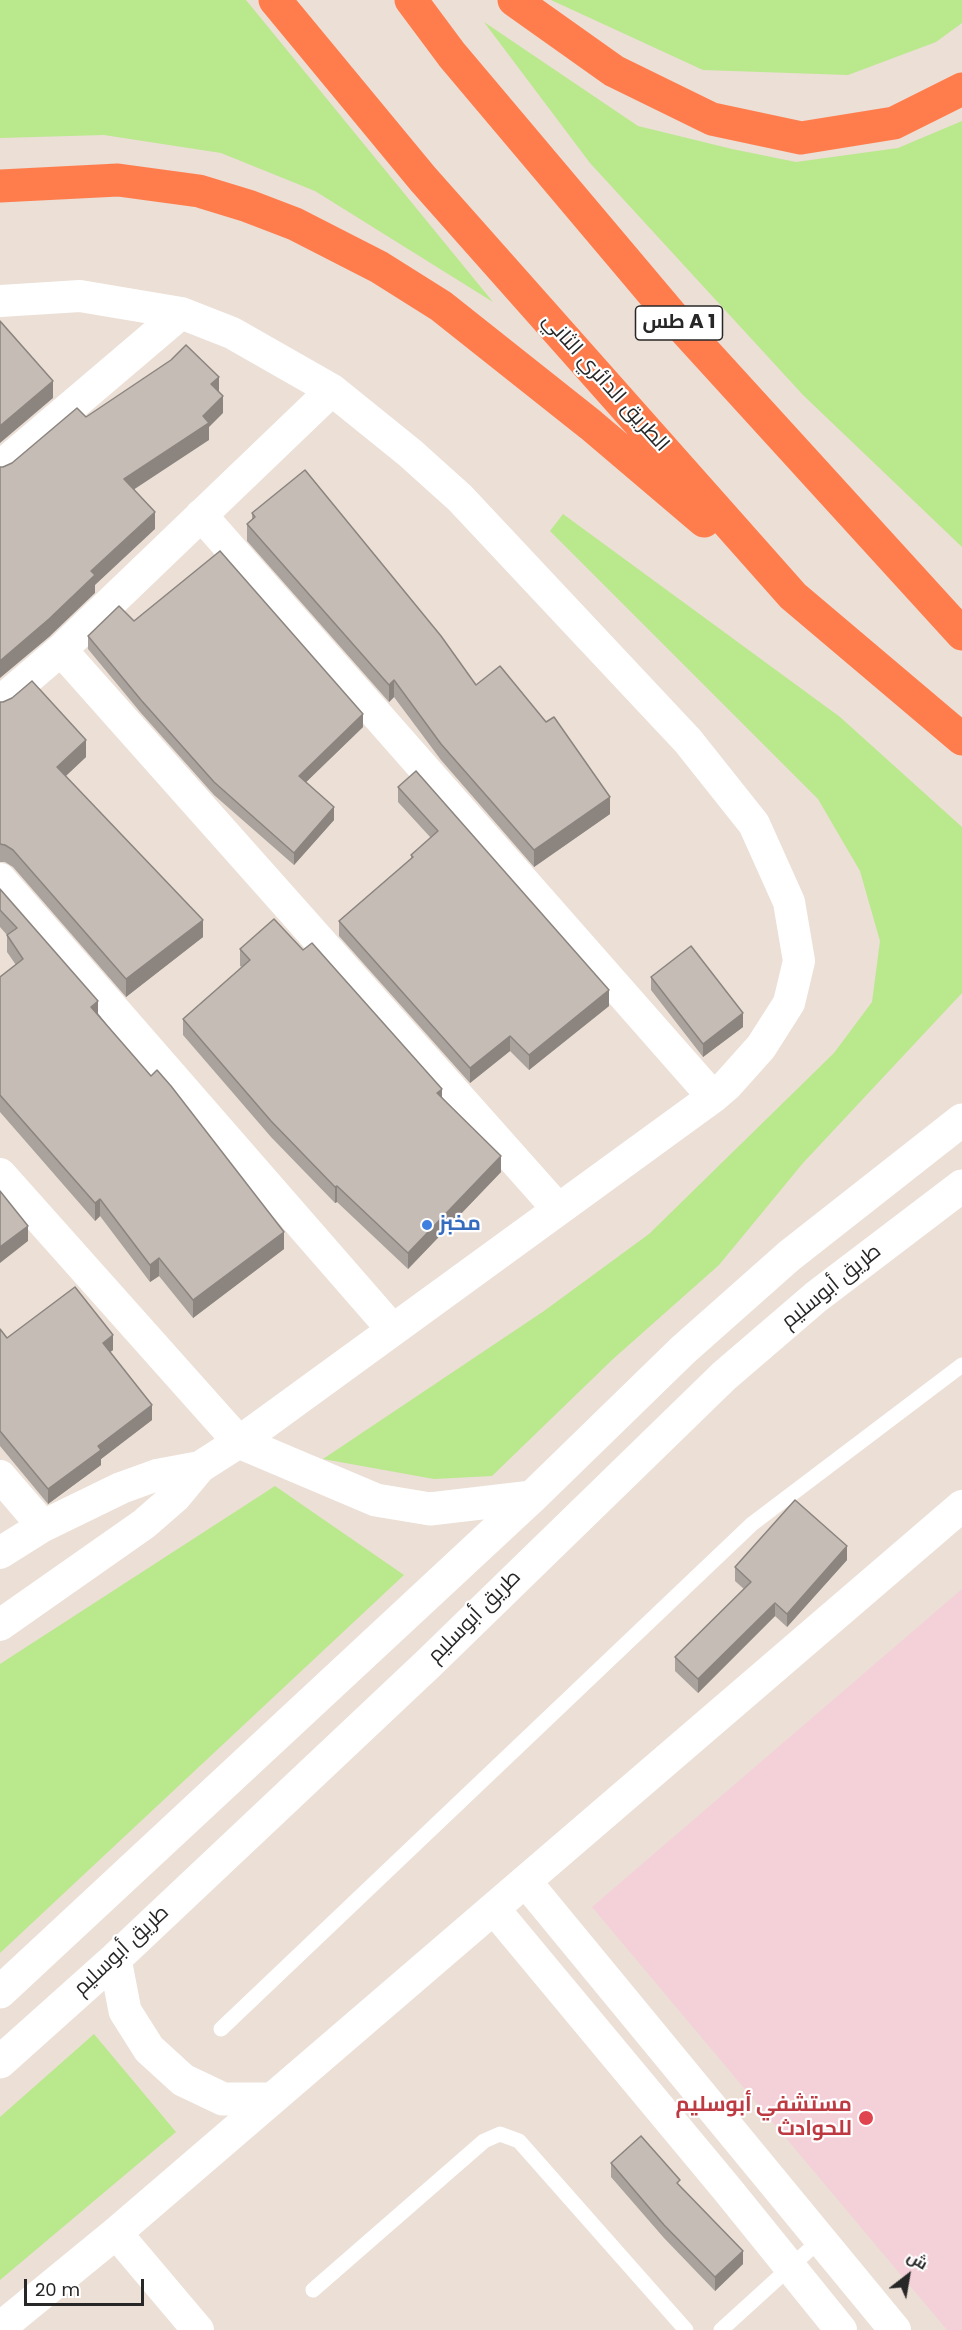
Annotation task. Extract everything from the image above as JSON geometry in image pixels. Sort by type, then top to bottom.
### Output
[{"type":"highway","name":"الطريق الدائري الثاني","points":[[275,0],[423,179],[793,596],[962,739]]},
{"type":"highway","name":"طس A 1","points":[[411,0],[452,55],[673,316],[962,634]]},
{"type":"highway","points":[[513,0],[614,71],[712,119],[801,138],[894,123],[962,89]]},
{"type":"highway","points":[[0,186],[118,180],[199,191],[248,206],[316,234],[379,267],[441,306],[591,425],[793,596]]},
{"type":"main road","points":[[0,1992],[532,1497],[683,1350],[789,1256],[962,1120]]},
{"type":"main road","name":"طريق أبوسليم","points":[[0,2062],[115,1959],[429,1663],[724,1376],[816,1297],[962,1186]]},
{"type":"main road","points":[[239,1442],[376,1500],[430,1509],[532,1497]]},
{"type":"main road","points":[[115,1959],[125,2011],[149,2049],[183,2080],[223,2099],[270,2099]]},
{"type":"street","points":[[0,301],[80,296],[181,313],[232,333],[332,390],[410,453],[460,498],[688,741],[754,825],[789,902],[799,962],[789,1003],[761,1047],[713,1097],[239,1442],[200,1467],[175,1497],[144,1524],[0,1625]]},
{"type":"street","points":[[0,467],[181,313]]},
{"type":"street","points":[[0,702],[61,650],[332,390]]},
{"type":"street","points":[[201,515],[713,1097]]},
{"type":"street","points":[[61,650],[558,1209]]},
{"type":"street","points":[[0,879],[393,1330]]},
{"type":"street","points":[[0,1174],[239,1442]]},
{"type":"street","points":[[0,1553],[43,1526],[121,1488],[157,1475],[200,1467]]},
{"type":"street","points":[[0,1476],[43,1526]]},
{"type":"street","points":[[0,2328],[116,2233],[962,1506]]},
{"type":"street","points":[[526,1881],[895,2330]]},
{"type":"street","points":[[494,1909],[841,2330]]},
{"type":"street","points":[[116,2233],[198,2330]]},
{"type":"lane","points":[[221,2029],[752,1524],[962,1365]]},
{"type":"lane","points":[[313,2290],[484,2141],[500,2134],[519,2141],[686,2330]]},
{"type":"lane","points":[[722,2330],[820,2240]]},
{"type":"shaded area","name":"مستشفي أبوسليم للحوادث","points":[[962,1589],[962,2330],[947,2330],[592,1907]]},
{"type":"green space","points":[[0,0],[246,0],[493,302],[315,191],[221,153],[104,135],[0,138]]},
{"type":"green space","points":[[551,0],[962,0],[962,23],[936,42],[848,75],[703,70]]},
{"type":"green space","points":[[484,22],[638,126],[732,149],[796,162],[898,148],[962,121],[962,547],[803,395],[590,163]]},
{"type":"green space","points":[[563,514],[840,717],[962,827],[962,993],[803,1163],[719,1265],[613,1359],[492,1476],[434,1479],[323,1459],[544,1311],[649,1234],[834,1053],[872,1002],[880,941],[860,871],[818,799],[550,531]]},
{"type":"green space","points":[[275,1486],[404,1575],[0,1953],[0,1664]]},
{"type":"green space","points":[[94,2034],[176,2132],[0,2280],[0,2117]]},
{"type":"building","points":[[0,321],[53,381],[0,426]]},
{"type":"building","points":[[186,345],[219,377],[211,384],[223,396],[203,416],[209,423],[124,479],[155,512],[91,571],[95,575],[0,661],[0,467],[12,463],[77,408],[86,417],[171,360]]},
{"type":"building","points":[[305,470],[441,636],[476,685],[500,666],[546,722],[554,717],[610,797],[534,850],[441,744],[394,680],[389,685],[247,524],[255,517],[252,513]]},
{"type":"building","points":[[220,551],[363,714],[299,776],[334,807],[294,853],[214,782],[88,636],[119,606],[134,621]]},
{"type":"building","points":[[32,681],[86,740],[57,767],[203,920],[126,979],[13,850],[0,844],[0,702],[12,698]]},
{"type":"building","points":[[416,771],[609,990],[529,1055],[510,1036],[470,1068],[339,921],[413,857],[411,855],[438,831],[398,787]]},
{"type":"building","points":[[0,889],[98,1001],[91,1007],[151,1076],[157,1070],[171,1086],[284,1232],[193,1300],[159,1258],[150,1265],[100,1199],[95,1203],[0,1095],[0,977],[23,959],[7,935],[17,928],[0,910]]},
{"type":"building","points":[[274,919],[303,950],[312,943],[442,1089],[437,1093],[501,1156],[408,1253],[337,1186],[335,1187],[271,1121],[183,1019],[250,960],[240,949]]},
{"type":"building","points":[[691,946],[743,1013],[703,1044],[651,977]]},
{"type":"building","points":[[0,1191],[28,1226],[0,1247]]},
{"type":"building","points":[[75,1287],[113,1335],[103,1343],[152,1405],[98,1446],[101,1450],[48,1489],[0,1431],[0,1329],[7,1338]]},
{"type":"building","points":[[795,1500],[847,1546],[787,1614],[775,1603],[698,1679],[675,1657],[751,1582],[735,1567]]},
{"type":"building","points":[[641,2136],[680,2180],[677,2183],[743,2251],[715,2277],[664,2225],[611,2163]]},
{"type":"place","name":"مخبز","points":[[427,1225]]},
{"type":"place","name":"مستشفي أبوسليم للحوادث","points":[[866,2118]]}]
